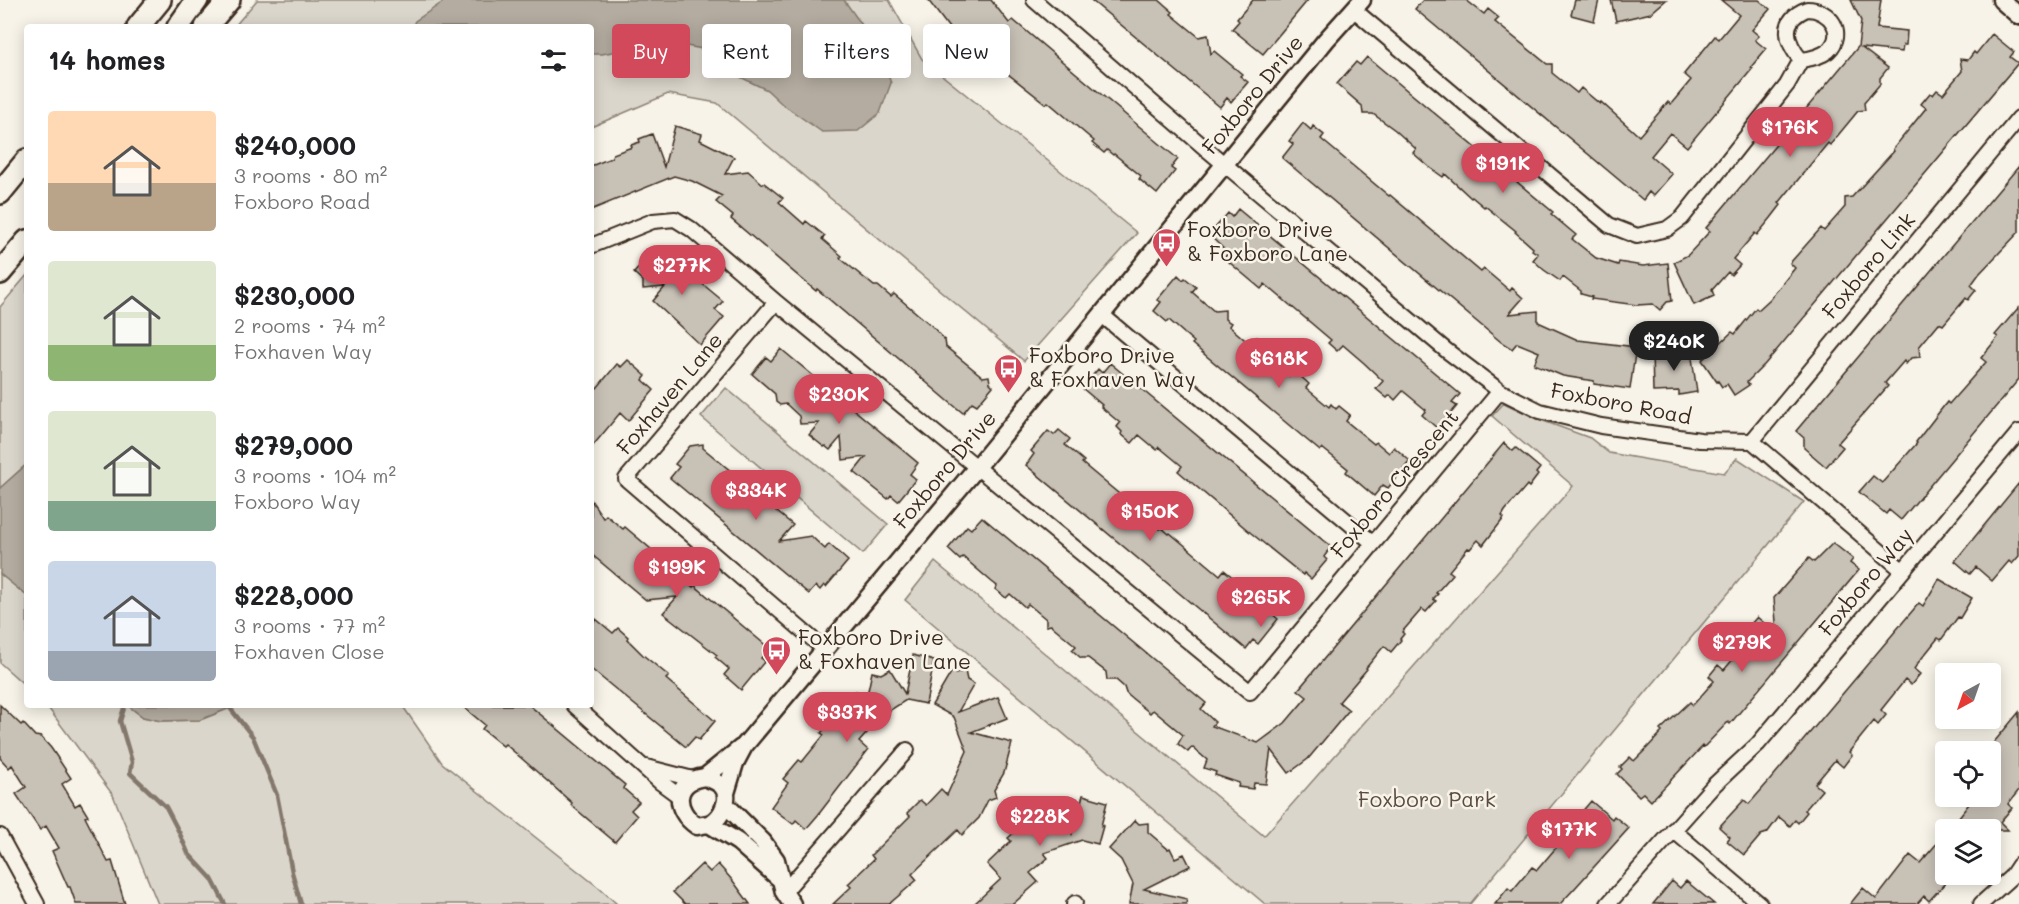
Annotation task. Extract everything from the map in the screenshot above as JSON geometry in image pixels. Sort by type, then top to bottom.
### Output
[{"type":"main road","points":[[140,24],[160,0]]},
{"type":"main road","points":[[180,24],[197,0]]},
{"type":"main road","points":[[209,24],[229,0]]},
{"type":"main road","points":[[0,193],[24,164]]},
{"type":"main road","points":[[0,273],[24,245]]},
{"type":"street","name":"Foxboro Road","points":[[1034,0],[1447,351],[1500,391],[1540,411],[1601,426],[1700,440],[1752,441]]},
{"type":"street","points":[[2001,0],[2019,14]]},
{"type":"street","name":"Foxboro Drive","points":[[725,798],[735,763],[744,746],[978,466],[1357,4]]},
{"type":"street","points":[[1357,4],[1609,225],[1637,236],[1667,229],[1682,218],[1787,85],[1801,60]]},
{"type":"street","name":"Foxboro Link","points":[[1752,441],[2019,118]]},
{"type":"street","points":[[594,245],[653,221],[675,219],[691,229],[776,302],[978,466]]},
{"type":"street","name":"Foxhaven Lane","points":[[776,302],[626,479],[825,649]]},
{"type":"street","points":[[1102,315],[1374,543]]},
{"type":"street","name":"Foxboro Crescent","points":[[978,466],[1250,692],[1500,391]]},
{"type":"street","name":"Foxboro Way","points":[[1608,904],[1714,785],[1758,744],[2019,432]]},
{"type":"street","points":[[1752,441],[1902,570]]},
{"type":"street","points":[[577,708],[679,796],[683,812],[688,820],[697,826],[709,824],[716,819],[725,798]]},
{"type":"street","name":"Foxboro Drive","points":[[699,778],[744,746]]},
{"type":"street","points":[[786,892],[907,750]]},
{"type":"street","points":[[644,767],[699,778],[722,786],[725,798],[776,860],[786,892]]},
{"type":"street","points":[[679,796],[683,788],[699,778]]},
{"type":"street","points":[[709,824],[738,842],[786,892]]},
{"type":"street","points":[[1673,830],[1760,904]]},
{"type":"street","points":[[0,836],[37,904]]},
{"type":"street","points":[[1981,904],[2011,877],[2019,865]]},
{"type":"green space","points":[[257,0],[889,0],[902,24],[803,24],[803,78],[911,78],[911,39],[923,60],[923,78],[945,78],[1137,233],[1024,361],[717,103],[668,94],[594,126],[594,24],[237,24]]},
{"type":"green space","points":[[24,279],[24,467],[0,488],[0,307]]},
{"type":"green space","points":[[726,388],[888,524],[863,554],[701,417]]},
{"type":"green space","name":"Foxboro Park","points":[[1504,403],[1538,419],[1590,438],[1609,453],[1724,473],[1737,458],[1804,502],[1470,904],[1265,904],[905,600],[935,562],[1264,836],[1573,486],[1492,416]]},
{"type":"green space","points":[[0,574],[24,594],[24,684],[0,663]]},
{"type":"green space","points":[[48,708],[131,708],[143,717],[161,721],[200,720],[230,708],[404,708],[442,763],[617,904],[158,904],[113,795]]},
{"type":"shaded area","points":[[446,0],[844,0],[861,24],[803,24],[803,78],[889,78],[891,83],[880,113],[858,131],[822,132],[782,104],[767,90],[742,78],[791,78],[791,24],[702,24],[702,49],[690,47],[690,24],[612,24],[612,52],[594,54],[594,24],[414,24]]},
{"type":"shaded area","points":[[24,467],[24,594],[0,574],[0,488]]},
{"type":"shaded area","points":[[131,708],[230,708],[200,720],[161,721],[143,717]]},
{"type":"building","points":[[928,0],[991,0],[1009,23],[1013,20],[1178,159],[1171,168],[1175,171],[1157,194],[1139,179],[1141,176],[1114,154],[1107,150],[1104,153],[1092,143],[1094,141],[1048,102],[1046,104],[1010,76],[1010,24],[946,24]]},
{"type":"building","points":[[1091,0],[1159,0],[1173,12],[1171,14],[1199,37],[1208,35],[1211,54],[1214,51],[1242,74],[1240,76],[1248,82],[1231,102],[1227,98],[1220,107]]},
{"type":"building","points":[[1253,0],[1308,0],[1263,54],[1232,29],[1239,21],[1237,19]]},
{"type":"building","points":[[1423,0],[1466,0],[1484,14],[1488,9],[1499,18],[1495,22],[1547,64],[1552,64],[1552,73],[1577,93],[1581,88],[1600,104],[1601,102],[1639,136],[1668,102],[1671,104],[1691,80],[1684,74],[1715,36],[1719,39],[1739,15],[1721,0],[1759,0],[1770,9],[1752,30],[1759,36],[1755,40],[1766,49],[1751,67],[1753,68],[1687,147],[1670,133],[1651,156],[1672,174],[1653,196],[1649,192],[1643,200],[1415,9]]},
{"type":"building","points":[[1575,0],[1599,0],[1594,21],[1571,15]]},
{"type":"building","points":[[1611,0],[1666,0],[1651,13],[1616,21]]},
{"type":"building","points":[[1851,0],[1881,0],[1877,28],[1907,31],[1906,45],[1903,45],[1902,52],[1862,48],[1888,68],[1880,78],[1880,84],[1864,103],[1865,110],[1858,111],[1830,145],[1828,143],[1779,203],[1781,205],[1771,218],[1733,259],[1740,265],[1731,275],[1728,272],[1712,290],[1714,296],[1694,305],[1674,262],[1688,255],[1710,231],[1706,228],[1858,47],[1861,21]]},
{"type":"building","points":[[1992,34],[2014,52],[2010,57],[2018,63],[1765,364],[1747,382],[1749,385],[1734,395],[1727,384],[1722,387],[1702,360],[1732,332],[1735,334],[1756,308],[1758,310],[1770,299],[1795,268],[1790,263],[1821,228],[1824,231],[1845,207],[1845,198],[1852,197],[1894,151],[1893,149],[1926,108],[1921,104],[1930,93],[1933,95],[1937,90],[1943,94],[1962,71],[1960,59],[1968,60],[1974,52],[1976,54]]},
{"type":"building","points":[[1367,57],[1553,212],[1551,214],[1576,235],[1572,239],[1596,258],[1618,265],[1619,262],[1643,266],[1668,263],[1672,301],[1667,302],[1660,310],[1653,304],[1637,305],[1591,299],[1592,297],[1581,294],[1581,291],[1563,277],[1560,281],[1544,270],[1533,260],[1538,254],[1516,231],[1485,206],[1471,198],[1445,174],[1443,177],[1429,167],[1413,153],[1416,149],[1395,130],[1373,114],[1363,114],[1362,106],[1337,84],[1356,62],[1360,65]]},
{"type":"building","points":[[1303,123],[1311,130],[1313,126],[1324,135],[1321,139],[1481,272],[1484,269],[1510,291],[1512,288],[1523,298],[1509,314],[1538,311],[1538,322],[1578,340],[1636,347],[1630,389],[1594,384],[1594,381],[1563,376],[1534,364],[1539,352],[1517,343],[1512,349],[1501,342],[1282,158],[1293,144],[1289,141]]},
{"type":"building","points":[[675,126],[702,134],[700,140],[734,157],[725,174],[748,171],[783,198],[779,202],[804,224],[806,221],[825,236],[822,239],[842,256],[840,258],[874,286],[878,286],[891,297],[894,294],[932,326],[945,340],[946,347],[983,377],[989,376],[993,386],[977,405],[972,402],[963,413],[731,219],[733,216],[716,202],[722,196],[692,181],[674,176],[594,209],[594,165],[632,147],[631,145],[640,142],[639,139],[652,134],[664,167]]},
{"type":"building","points":[[2019,166],[2019,232],[1979,274],[1971,285],[1976,290],[1968,300],[1966,298],[1943,325],[1939,323],[1919,347],[1920,357],[1911,358],[1906,364],[1904,361],[1885,383],[1888,386],[1838,443],[1843,447],[1826,467],[1804,448],[1804,438],[1796,431]]},
{"type":"building","points":[[1238,209],[1460,394],[1452,403],[1457,406],[1438,429],[1422,415],[1426,410],[1403,391],[1395,400],[1390,395],[1387,398],[1376,389],[1383,381],[1364,363],[1343,345],[1337,351],[1328,343],[1331,340],[1265,284],[1261,289],[1224,258],[1228,253],[1209,235],[1228,213],[1232,217]]},
{"type":"building","points":[[664,252],[723,301],[715,310],[724,317],[700,345],[653,301],[665,287],[643,289],[643,281],[634,273],[651,254],[658,260]]},
{"type":"building","points":[[1178,275],[1196,287],[1192,292],[1214,311],[1225,310],[1225,319],[1231,323],[1229,326],[1251,345],[1257,337],[1273,351],[1267,358],[1289,376],[1296,372],[1309,384],[1306,388],[1329,407],[1331,404],[1336,409],[1339,406],[1350,415],[1346,421],[1374,444],[1376,442],[1389,453],[1394,447],[1410,461],[1388,488],[1383,485],[1374,496],[1346,472],[1348,469],[1322,448],[1320,451],[1192,344],[1194,342],[1169,320],[1167,322],[1154,311],[1161,302],[1157,300]]},
{"type":"building","points":[[2019,307],[2019,379],[1901,520],[1889,510],[1886,514],[1859,492],[1873,476],[1882,483],[1917,443],[1947,402],[1949,404],[1986,362],[1981,358],[1998,337],[1995,335]]},
{"type":"building","points":[[781,349],[918,463],[910,474],[916,479],[898,501],[891,495],[888,499],[854,472],[866,457],[843,460],[841,437],[830,450],[824,447],[809,435],[819,423],[800,424],[799,416],[786,404],[780,405],[776,402],[775,394],[752,374],[766,357],[771,361]]},
{"type":"building","points":[[1691,351],[1697,392],[1679,395],[1679,391],[1653,392],[1652,352]]},
{"type":"building","points":[[628,360],[646,376],[643,380],[654,390],[628,421],[620,413],[594,444],[594,386],[597,388],[617,364],[621,367]]},
{"type":"building","points":[[1110,363],[1331,547],[1324,557],[1327,560],[1311,579],[1251,533],[1178,471],[1182,466],[1159,447],[1157,450],[1139,435],[1132,443],[1121,434],[1122,432],[1117,427],[1120,423],[1082,388],[1098,369],[1102,373]]},
{"type":"building","points":[[1059,430],[1070,439],[1065,445],[1084,461],[1082,463],[1124,498],[1126,496],[1131,501],[1136,495],[1147,504],[1140,512],[1160,529],[1170,533],[1220,575],[1224,570],[1239,585],[1236,588],[1259,607],[1261,604],[1278,619],[1258,644],[1253,640],[1246,649],[1026,465],[1034,454],[1031,451],[1048,431],[1054,435]]},
{"type":"building","points":[[1504,443],[1513,451],[1516,448],[1540,468],[1536,473],[1538,475],[1505,511],[1502,516],[1504,518],[1483,545],[1478,540],[1470,549],[1468,548],[1449,571],[1453,574],[1436,593],[1438,594],[1433,599],[1436,601],[1426,612],[1422,609],[1402,632],[1404,634],[1401,640],[1391,652],[1384,646],[1366,668],[1339,702],[1349,710],[1308,759],[1289,773],[1271,749],[1266,784],[1254,783],[1253,789],[1238,787],[1239,783],[1215,775],[1216,772],[1204,768],[1207,760],[1192,747],[1188,752],[1178,744],[1183,735],[1153,710],[1150,713],[1129,696],[1116,680],[1107,680],[1106,672],[1088,658],[1081,658],[1072,650],[1076,646],[1051,625],[1046,626],[1046,619],[1028,604],[1025,607],[1010,594],[1006,598],[995,589],[997,586],[963,557],[960,560],[948,549],[967,526],[971,529],[982,517],[1206,703],[1201,709],[1215,722],[1212,726],[1258,743],[1285,723],[1307,697],[1298,690]]},
{"type":"building","points":[[703,444],[703,448],[732,472],[731,474],[793,525],[779,541],[811,536],[825,549],[829,544],[848,561],[826,587],[824,585],[820,590],[816,586],[809,594],[670,478],[679,467],[675,464],[690,446]]},
{"type":"building","points":[[2019,483],[2019,556],[2012,564],[2009,561],[1992,581],[1976,567],[1970,574],[1955,561]]},
{"type":"building","points":[[594,504],[603,518],[606,515],[623,529],[625,527],[665,561],[664,563],[769,648],[761,658],[765,661],[741,690],[724,675],[729,669],[715,657],[717,655],[663,613],[677,597],[646,600],[594,557]]},
{"type":"building","points":[[1833,543],[1853,559],[1850,563],[1859,570],[1730,724],[1728,722],[1703,746],[1651,801],[1643,793],[1639,796],[1617,774],[1622,769],[1620,767],[1630,757],[1634,761],[1662,732],[1660,730],[1690,702],[1693,705],[1714,681],[1709,676],[1718,665],[1724,670],[1750,639],[1743,633],[1757,617],[1777,634],[1774,598],[1809,558],[1814,562]]},
{"type":"building","points":[[1939,579],[1972,598],[1960,618],[1958,617],[1941,640],[1938,638],[1918,663],[1914,669],[1920,674],[1911,685],[1905,680],[1881,710],[1886,715],[1878,725],[1874,721],[1849,752],[1852,755],[1843,767],[1835,760],[1815,784],[1822,790],[1805,810],[1807,812],[1798,823],[1795,820],[1790,826],[1779,817],[1767,833],[1761,835],[1744,855],[1727,841],[1730,837],[1719,827],[1744,800],[1749,804],[1919,603],[1923,606]]},
{"type":"building","points":[[596,619],[613,633],[618,628],[643,655],[669,676],[666,679],[715,721],[699,740],[695,737],[686,747],[594,671],[594,621]]},
{"type":"building","points":[[913,655],[934,661],[926,704],[906,700],[884,714],[859,742],[868,750],[806,829],[796,820],[793,824],[771,807],[788,783],[783,779],[799,760],[802,762],[824,735],[821,733],[841,709],[840,707],[856,691],[866,700],[872,672],[881,674],[890,669],[905,694]]},
{"type":"building","points":[[952,671],[956,674],[965,671],[967,680],[974,684],[958,712],[998,697],[1007,718],[971,732],[1012,743],[1004,773],[994,790],[996,797],[988,800],[979,818],[962,835],[958,830],[912,874],[917,880],[889,904],[833,904],[851,887],[848,884],[874,859],[871,855],[910,816],[907,813],[920,800],[926,805],[941,789],[947,795],[967,751],[954,717],[932,705]]},
{"type":"building","points":[[0,705],[35,736],[41,737],[71,778],[62,784],[75,806],[80,803],[108,862],[112,861],[125,904],[76,904],[52,851],[59,848],[46,826],[40,830],[16,794],[26,787],[12,765],[9,768],[0,758]]},
{"type":"building","points":[[465,708],[533,708],[625,785],[623,788],[639,802],[631,810],[637,816],[615,842],[505,744],[503,746],[482,729],[485,725]]},
{"type":"building","points":[[2019,712],[2019,790],[2008,804],[2012,808],[2001,821],[2001,819],[1957,819],[1967,807],[2001,807],[2001,741],[1995,741]]},
{"type":"building","points":[[1083,795],[1107,802],[1098,844],[1082,840],[1044,853],[1048,858],[1030,873],[1038,882],[1013,904],[974,904],[1001,879],[987,864],[1011,841],[1008,838],[1039,810],[1043,802],[1052,806],[1061,803],[1072,834]]},
{"type":"building","points":[[1591,801],[1612,819],[1614,816],[1629,828],[1575,888],[1560,904],[1495,904],[1508,888],[1512,891],[1532,867],[1537,870]]},
{"type":"building","points":[[1135,820],[1139,824],[1148,823],[1148,832],[1168,849],[1170,848],[1175,858],[1184,854],[1190,866],[1144,889],[1187,899],[1186,904],[1129,904],[1133,884],[1121,860],[1109,849]]},
{"type":"building","points":[[2001,823],[2008,830],[2001,830]]},
{"type":"building","points":[[1935,846],[1935,885],[1943,885],[1929,901],[1924,896],[1917,904],[1850,904],[1863,888],[1876,899],[1910,855],[1920,863]]},
{"type":"building","points":[[702,864],[710,872],[718,864],[750,904],[685,904],[673,892]]},
{"type":"building","points":[[1672,881],[1680,888],[1686,881],[1714,904],[1653,904]]},
{"type":"waterway","points":[[124,708],[120,721],[132,762],[130,773],[166,807],[188,853],[212,879],[225,904]]},
{"type":"waterway","points":[[230,708],[253,737],[277,795],[292,872],[301,904]]},
{"type":"place","name":"Foxboro Drive & Foxboro Lane","points":[[1166,268]]},
{"type":"place","name":"Foxboro Drive & Foxhaven Way","points":[[1008,394]]},
{"type":"place","name":"Foxboro Drive & Foxhaven Lane","points":[[777,676]]}]
